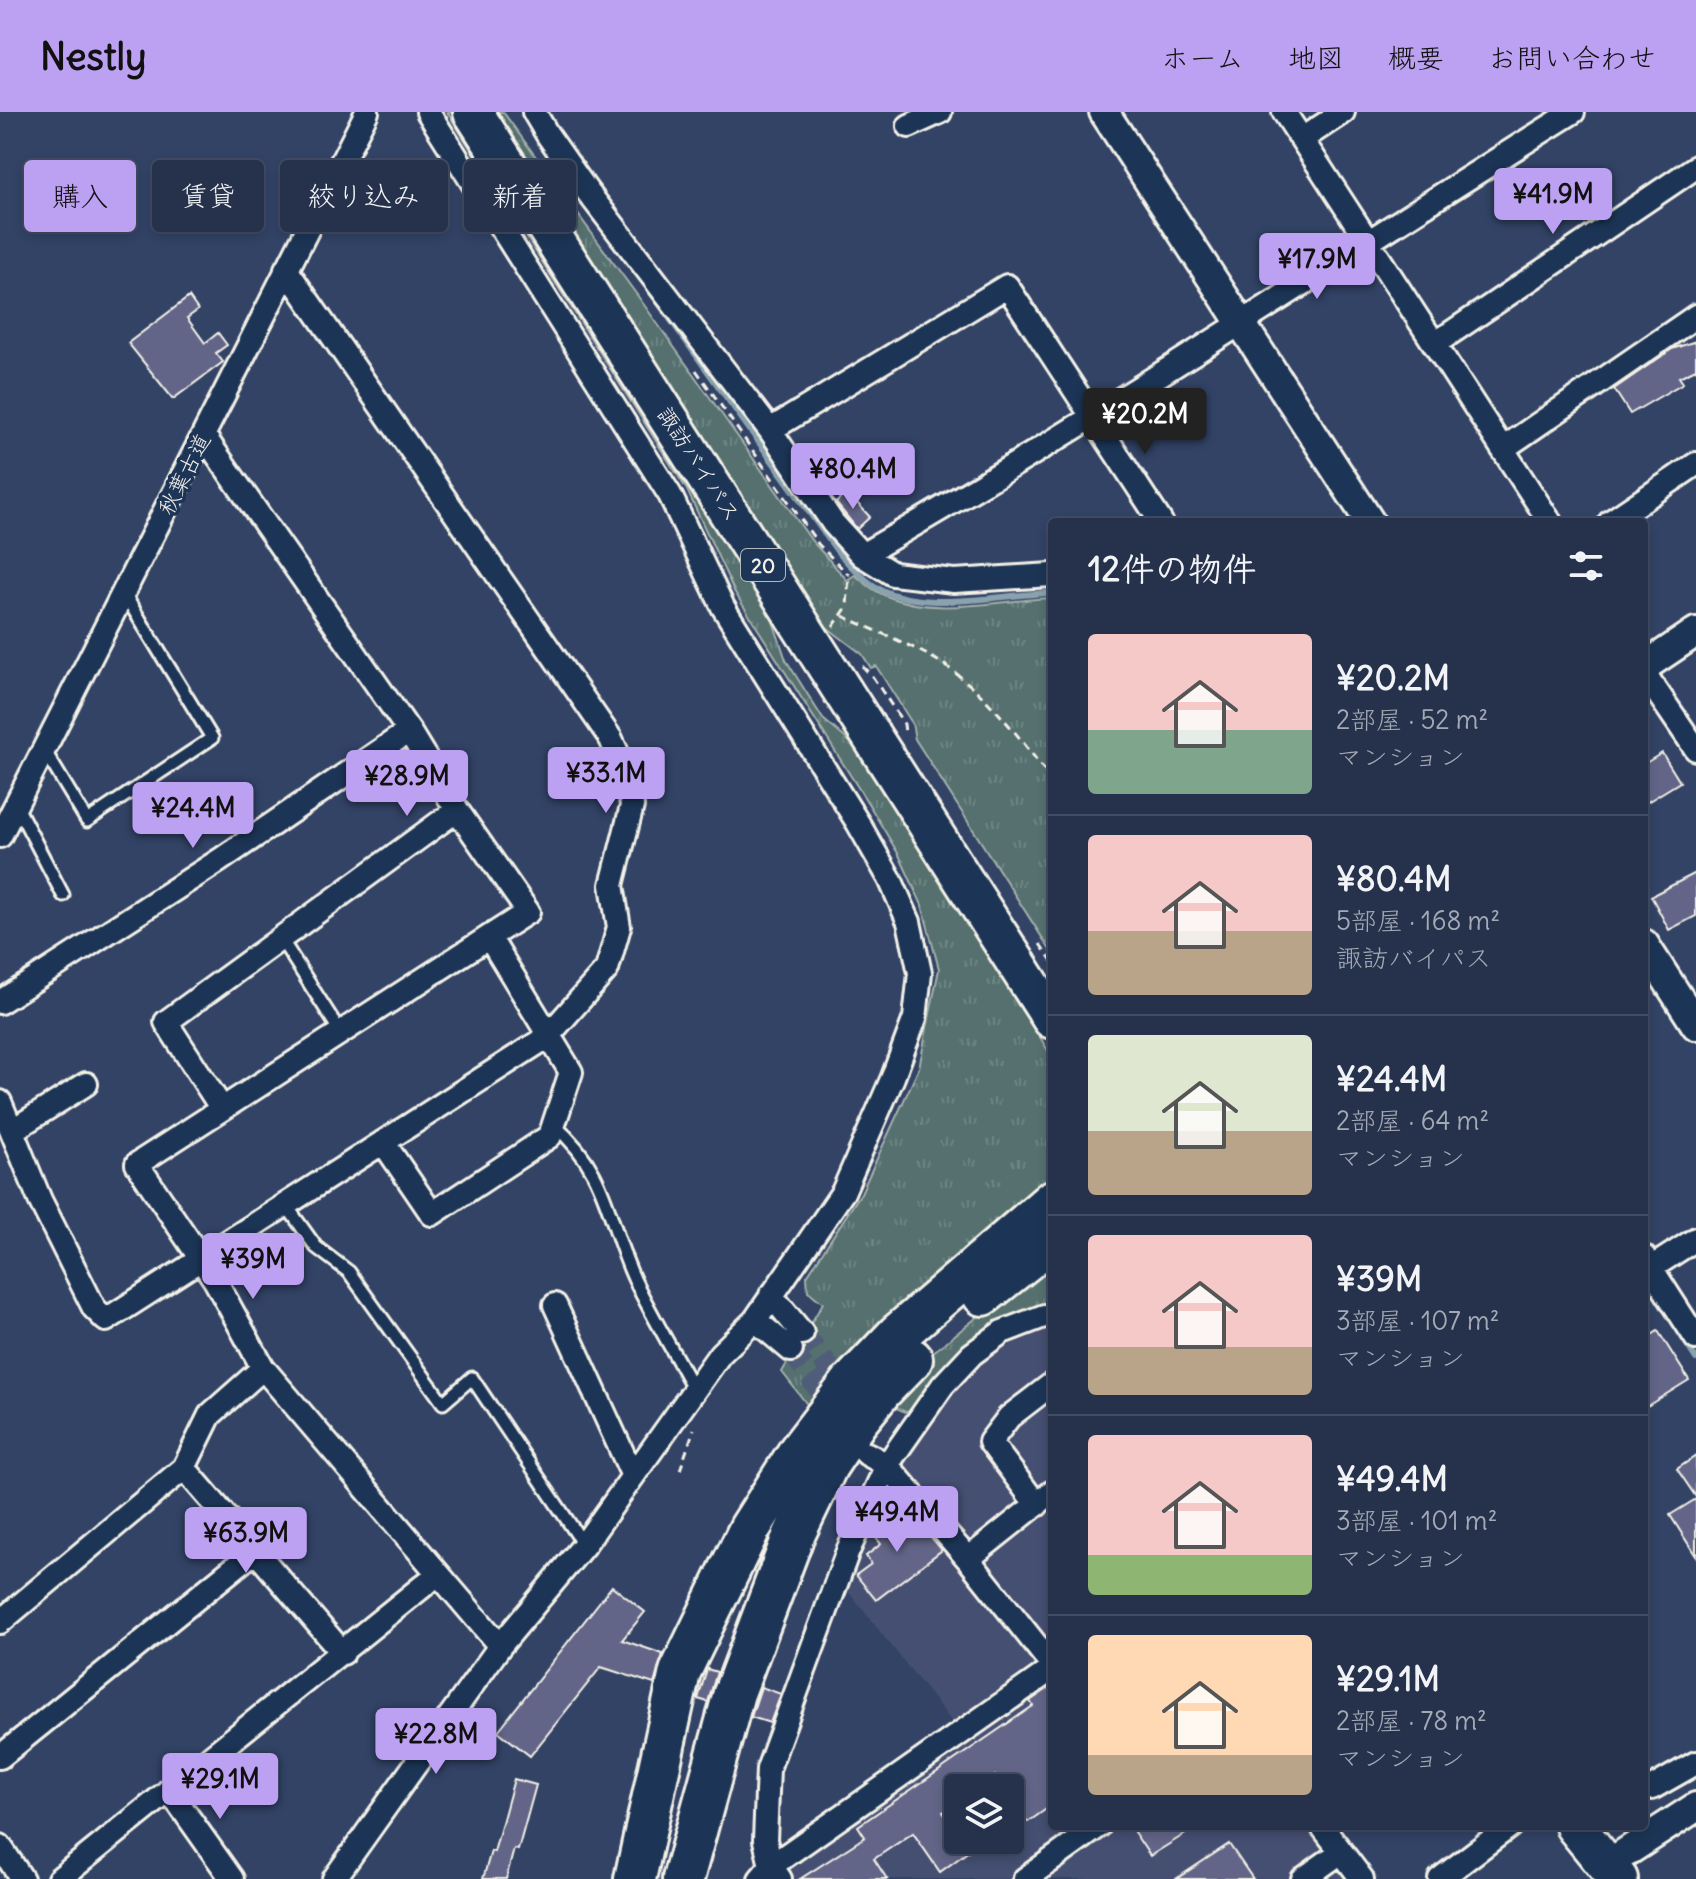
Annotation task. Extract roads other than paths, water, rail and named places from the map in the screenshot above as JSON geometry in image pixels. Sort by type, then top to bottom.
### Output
[{"type":"highway","name":"諏訪バイパス","points":[[473,112],[1048,1013]]},
{"type":"highway","points":[[635,1879],[680,1672],[750,1528],[799,1451],[852,1382],[897,1335],[1048,1204]]},
{"type":"highway","points":[[683,1879],[734,1693],[793,1537],[827,1466],[882,1390],[935,1336],[1048,1243]]},
{"type":"highway","points":[[1577,1830],[1604,1874]]},
{"type":"highway","points":[[1590,1830],[1604,1874]]},
{"type":"street","name":"秋葉古道","points":[[0,836],[367,112]]},
{"type":"street","points":[[334,1879],[500,1646],[584,1545],[720,1354],[755,1320],[843,1192],[915,1018],[920,973],[909,922],[890,879],[858,823],[723,607],[670,495],[428,112]]},
{"type":"street","points":[[534,112],[587,191],[770,430],[833,523],[862,555],[893,574],[938,580],[1048,575]]},
{"type":"street","points":[[909,126],[940,112]]},
{"type":"street","points":[[1104,112],[1367,518]]},
{"type":"street","points":[[1284,112],[1548,518]]},
{"type":"street","points":[[1302,139],[1343,112]]},
{"type":"street","points":[[862,555],[1240,324],[1573,112]]},
{"type":"street","points":[[1436,343],[1696,167]]},
{"type":"street","points":[[0,1102],[40,1200],[94,1308],[106,1320],[547,1037],[607,969],[619,927],[612,885],[632,806],[628,778],[611,739],[286,269]]},
{"type":"street","points":[[770,430],[1007,286],[1158,518]]},
{"type":"street","points":[[1504,448],[1696,316]]},
{"type":"street","points":[[204,436],[409,731],[457,810],[528,912],[137,1164],[201,1259],[263,1368],[500,1646]]},
{"type":"street","points":[[1616,518],[1696,464]]},
{"type":"street","points":[[1648,664],[1696,632]]},
{"type":"street","points":[[1648,679],[1696,749]]},
{"type":"street","points":[[0,1002],[220,860],[409,731]]},
{"type":"street","points":[[222,1109],[166,1022],[457,810]]},
{"type":"street","points":[[383,1142],[432,1214],[550,1136],[571,1072],[489,937]]},
{"type":"street","points":[[1648,950],[1696,1025]]},
{"type":"street","points":[[13,1130],[86,1084]]},
{"type":"street","points":[[1648,1262],[1696,1239]]},
{"type":"street","points":[[1648,1264],[1696,1338]]},
{"type":"street","points":[[755,1320],[796,1341],[771,1295]]},
{"type":"street","points":[[555,1305],[633,1476]]},
{"type":"street","points":[[1048,1316],[1002,1332],[972,1354],[889,1450],[848,1551],[768,1769],[765,1840],[770,1875],[1048,1670]]},
{"type":"street","points":[[0,1622],[184,1468],[210,1415],[263,1368]]},
{"type":"street","points":[[968,1559],[1044,1498],[990,1442],[1009,1417],[1048,1387]]},
{"type":"street","points":[[867,1454],[889,1450]]},
{"type":"street","points":[[889,1450],[1048,1662]]},
{"type":"street","points":[[184,1468],[343,1653]]},
{"type":"street","points":[[0,1757],[255,1551]]},
{"type":"street","points":[[59,1879],[438,1574]]},
{"type":"street","points":[[1648,1788],[1696,1763]]},
{"type":"street","points":[[169,1790],[232,1879]]},
{"type":"street","points":[[1604,1874],[1696,1807]]},
{"type":"street","points":[[1025,1879],[1093,1830]]},
{"type":"street","points":[[1325,1830],[1362,1879]]},
{"type":"street","points":[[1440,1879],[1505,1830]]},
{"type":"street","points":[[0,1846],[22,1879]]},
{"type":"street","points":[[1303,1879],[1341,1852]]},
{"type":"lane","points":[[43,748],[87,821],[212,738],[123,592]]},
{"type":"lane","points":[[15,803],[63,895]]},
{"type":"lane","points":[[281,939],[341,1033]]},
{"type":"lane","points":[[554,1125],[576,1144],[603,1190],[634,1279],[694,1390]]},
{"type":"lane","points":[[286,1205],[316,1247],[349,1272],[443,1403],[472,1378],[584,1545]]},
{"type":"waterway","points":[[652,294],[837,551],[873,585],[892,594],[936,601],[1048,593]]},
{"type":"waterway","points":[[1648,1284],[1696,1359]]},
{"type":"tunnel","points":[[802,1333],[881,1435]]},
{"type":"tunnel","points":[[791,1350],[838,1415]]}]
